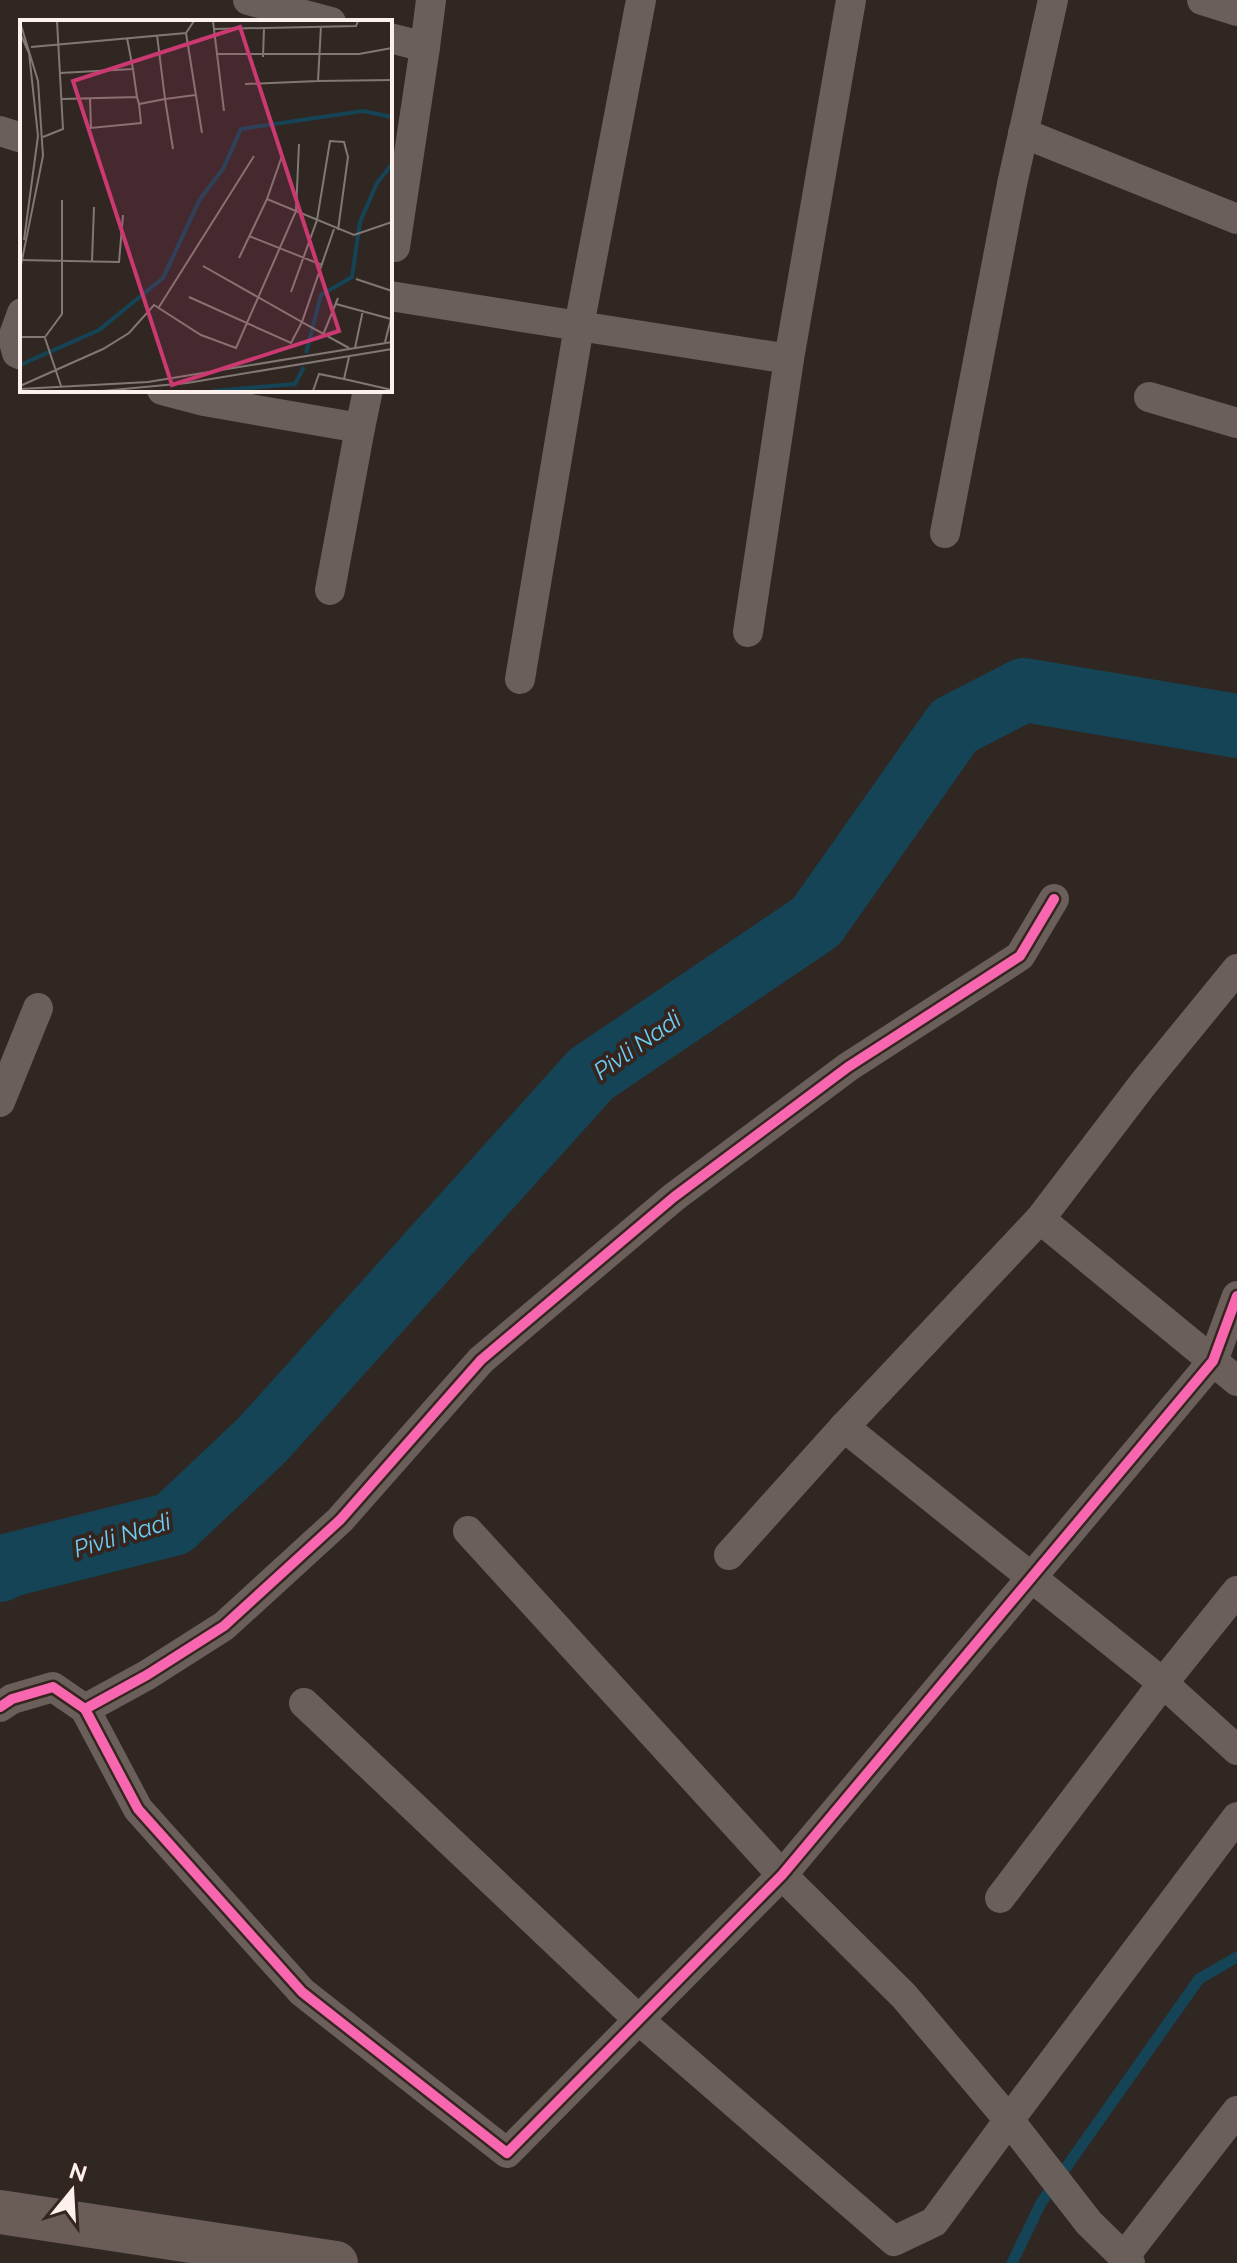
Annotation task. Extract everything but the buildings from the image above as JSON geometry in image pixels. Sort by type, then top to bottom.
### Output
[{"type":"highway","points":[[0,2212],[336,2263]]},
{"type":"street","points":[[248,0],[323,20]]},
{"type":"street","points":[[392,247],[431,0]]},
{"type":"street","points":[[520,679],[579,326],[641,0]]},
{"type":"street","points":[[748,632],[789,359],[851,0]]},
{"type":"street","points":[[945,533],[1023,133],[1053,0]]},
{"type":"street","points":[[1202,0],[1237,11]]},
{"type":"street","points":[[392,39],[425,47]]},
{"type":"street","points":[[0,131],[20,137]]},
{"type":"street","points":[[1023,133],[1237,219]]},
{"type":"street","points":[[392,296],[789,359]]},
{"type":"street","points":[[20,319],[13,338],[20,354]]},
{"type":"street","points":[[170,392],[204,401],[360,428]]},
{"type":"street","points":[[330,590],[368,392]]},
{"type":"street","points":[[1149,397],[1237,423]]},
{"type":"street","points":[[85,1709],[147,1675],[224,1626],[340,1520],[481,1360],[674,1197],[836,1076],[1020,956],[1054,899]]},
{"type":"street","points":[[729,1555],[844,1427],[1040,1219],[1143,1084],[1237,969]]},
{"type":"street","points":[[0,1102],[38,1008]]},
{"type":"street","points":[[1040,1219],[1237,1381]]},
{"type":"street","points":[[0,1707],[12,1699],[53,1687],[85,1709],[138,1809],[302,1992],[507,2153],[782,1875],[1213,1361],[1237,1296]]},
{"type":"street","points":[[844,1427],[1163,1683],[1237,1750]]},
{"type":"street","points":[[468,1531],[782,1875],[904,1996],[1009,2120],[1089,2223],[1127,2260],[1237,2111]]},
{"type":"street","points":[[1000,1898],[1237,1591]]},
{"type":"street","points":[[304,1703],[639,2020],[894,2241],[934,2222],[1237,1817]]},
{"type":"waterway","name":"Pivli Nadi","points":[[0,1570],[173,1524],[262,1440],[591,1074],[816,922],[954,726],[1024,690],[1237,726]]},
{"type":"waterway","points":[[1012,2263],[1041,2203],[1199,1979],[1237,1957]]},
{"type":"cycle path","points":[[85,1709],[147,1675],[224,1626],[340,1520],[481,1360],[674,1197],[848,1067],[1020,956],[1054,899]]},
{"type":"cycle path","points":[[0,1707],[12,1699],[53,1687],[85,1709],[138,1809],[302,1992],[507,2153],[782,1875],[1213,1361],[1237,1296]]}]
